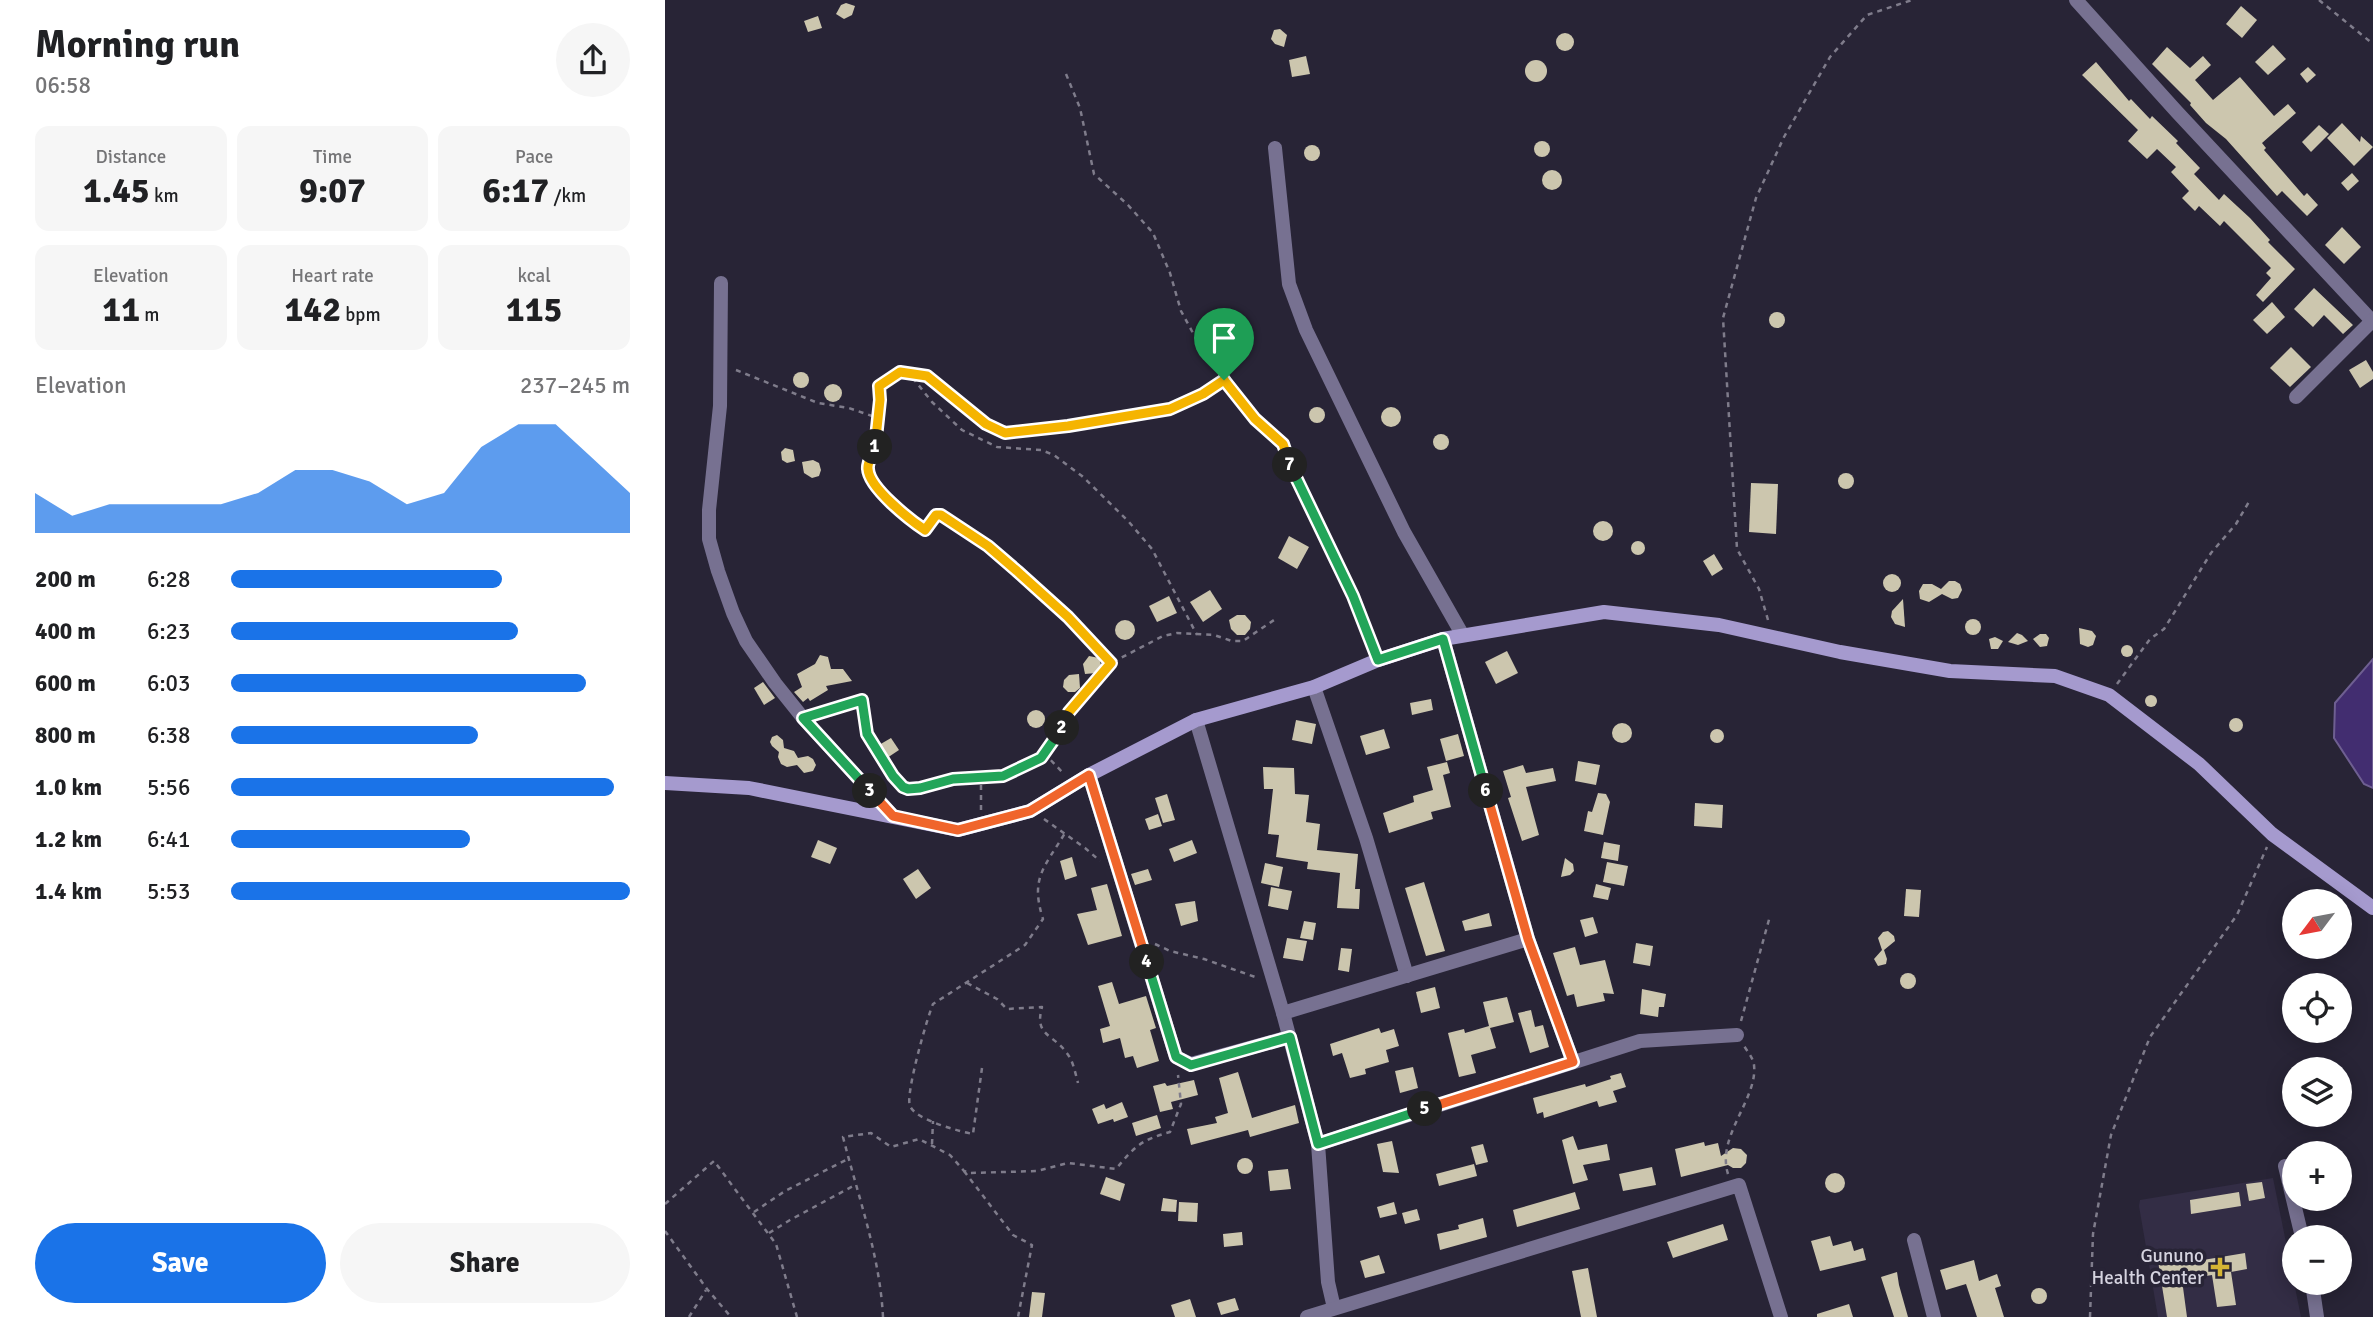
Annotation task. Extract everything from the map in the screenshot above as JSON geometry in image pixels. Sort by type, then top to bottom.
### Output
[{"type":"main road","points":[[665,783],[749,788],[958,830],[1030,811],[1089,775],[1196,720],[1314,687],[1378,660],[1443,639],[1604,612],[1719,625],[1840,652],[1950,671],[2055,676],[2109,695],[2199,764],[2272,834],[2373,908]]},
{"type":"street","points":[[2076,0],[2373,321],[2296,397]]},
{"type":"street","points":[[1275,148],[1289,284],[1306,330],[1404,532],[1462,634]]},
{"type":"street","points":[[721,283],[720,406],[709,510],[709,539],[733,613],[746,641],[803,718],[893,816]]},
{"type":"street","points":[[1443,639],[1528,939],[1573,1062]]},
{"type":"street","points":[[1314,687],[1366,838],[1407,976]]},
{"type":"street","points":[[1196,720],[1290,1037],[1318,1144],[1328,1282],[1334,1308]]},
{"type":"street","points":[[1089,775],[1176,1057],[1191,1065],[1290,1037]]},
{"type":"street","points":[[1283,1013],[1528,939]]},
{"type":"street","points":[[1318,1144],[1640,1041],[1737,1035]]},
{"type":"street","points":[[1307,1317],[1739,1185],[1781,1317]]},
{"type":"street","points":[[1914,1240],[1934,1317]]},
{"type":"street","points":[[2314,1295],[2317,1317]]},
{"type":"path","points":[[1773,637],[1759,589],[1737,549],[1723,318],[1756,198],[1784,137],[1830,57],[1867,15],[1912,0]]},
{"type":"path","points":[[2319,0],[2373,44]]},
{"type":"path","points":[[1066,74],[1080,108],[1094,174],[1128,205],[1153,233],[1170,273],[1181,311],[1205,355],[1255,419],[1283,444],[1292,472],[1353,596],[1378,660]]},
{"type":"path","points":[[720,364],[818,402],[849,408],[878,418]]},
{"type":"path","points":[[1111,663],[1068,617],[988,546],[941,515],[936,515],[925,530],[884,495],[867,467],[877,441],[879,386],[900,372],[927,376],[986,424],[1005,433],[1068,426],[1170,409],[1203,394],[1224,380]]},
{"type":"path","points":[[900,372],[912,377],[932,402],[962,430],[997,447],[1041,450],[1054,455],[1082,476],[1152,549],[1197,635]]},
{"type":"path","points":[[2109,695],[2139,652],[2150,639],[2164,629],[2211,553],[2230,532],[2250,500]]},
{"type":"path","points":[[803,718],[862,700],[867,734],[903,787],[920,788],[953,779],[1003,776],[1027,766],[1044,753],[1060,731],[1069,712],[1111,663],[1163,636],[1177,633],[1243,641],[1274,620]]},
{"type":"path","points":[[1044,753],[1061,769],[1070,786]]},
{"type":"path","points":[[981,778],[981,824]]},
{"type":"path","points":[[982,1068],[973,1134],[920,1117],[910,1106],[909,1098],[933,1004],[1024,945],[1043,919],[1037,899],[1038,877],[1065,833]]},
{"type":"path","points":[[2090,1317],[2093,1234],[2111,1135],[2150,1037],[2237,915],[2272,834]]},
{"type":"path","points":[[1733,1187],[1724,1161],[1753,1079],[1754,1067],[1752,1058],[1737,1035],[1770,916]]},
{"type":"path","points":[[967,983],[997,999],[1007,1009],[1042,1007],[1039,1019],[1043,1031],[1066,1050],[1078,1083]]},
{"type":"path","points":[[964,1171],[1037,1171],[1068,1163],[1116,1168],[1146,1139],[1170,1132],[1181,1104],[1176,1057]]},
{"type":"path","points":[[932,1144],[933,1121]]},
{"type":"path","points":[[883,1317],[872,1248],[843,1138],[871,1133],[891,1147],[919,1139],[950,1155],[1013,1235],[1032,1245],[1018,1317]]},
{"type":"path","points":[[754,1212],[785,1191],[849,1159]]},
{"type":"path","points":[[665,1204],[714,1161],[776,1244],[797,1317]]},
{"type":"path","points":[[769,1233],[855,1185]]},
{"type":"path","points":[[665,1231],[731,1317]]},
{"type":"path","points":[[665,1244],[671,1238]]},
{"type":"path","points":[[689,1317],[707,1289]]},
{"type":"shaded area","points":[[2373,659],[2373,788],[2364,784],[2334,738],[2335,703]]},
{"type":"shaded area","name":"Gununo Health Center","points":[[2273,1178],[2282,1225],[2282,1295],[2297,1295],[2301,1317],[2158,1317],[2140,1200]]},
{"type":"building","points":[[846,3],[855,6],[852,15],[844,19],[836,14],[841,5]]},
{"type":"building","points":[[2241,6],[2257,20],[2242,38],[2226,24]]},
{"type":"building","points":[[818,16],[822,28],[808,32],[804,21]]},
{"type":"building","points":[[1280,29],[1287,35],[1284,47],[1275,44],[1271,39],[1274,30]]},
{"type":"building","points":[[1561,33],[1569,33],[1574,42],[1572,49],[1561,51],[1556,46],[1556,38]]},
{"type":"building","points":[[2273,45],[2286,59],[2268,75],[2255,62]]},
{"type":"building","points":[[2167,47],[2190,68],[2203,56],[2211,65],[2195,80],[2213,100],[2240,77],[2274,116],[2288,104],[2296,113],[2262,143],[2266,148],[2264,150],[2304,196],[2307,193],[2318,205],[2307,216],[2282,191],[2277,196],[2226,139],[2206,123],[2191,103],[2152,64]]},
{"type":"building","points":[[1306,56],[1310,74],[1292,77],[1289,60]]},
{"type":"building","points":[[1532,60],[1540,60],[1547,67],[1547,75],[1540,82],[1532,82],[1525,75],[1525,67]]},
{"type":"building","points":[[2096,62],[2129,101],[2131,99],[2150,119],[2152,116],[2178,141],[2176,143],[2200,168],[2194,174],[2219,200],[2224,194],[2250,218],[2270,240],[2268,242],[2295,269],[2263,302],[2256,295],[2271,278],[2266,273],[2271,268],[2224,221],[2220,226],[2199,206],[2195,211],[2182,198],[2189,191],[2171,172],[2176,167],[2157,149],[2147,159],[2128,141],[2138,130],[2082,75]]},
{"type":"building","points":[[2308,67],[2316,75],[2307,83],[2300,74]]},
{"type":"building","points":[[2342,123],[2360,142],[2361,136],[2373,147],[2354,166],[2327,138]]},
{"type":"building","points":[[2319,125],[2329,134],[2311,152],[2302,142]]},
{"type":"building","points":[[1542,141],[1548,143],[1548,155],[1542,157],[1536,155],[1534,149],[1536,143]]},
{"type":"building","points":[[1312,145],[1320,153],[1312,161],[1304,153]]},
{"type":"building","points":[[1552,170],[1559,173],[1562,180],[1559,187],[1552,190],[1545,187],[1542,180],[1545,173]]},
{"type":"building","points":[[2352,173],[2359,181],[2348,191],[2341,183]]},
{"type":"building","points":[[2342,227],[2361,247],[2344,264],[2325,245]]},
{"type":"building","points":[[2314,288],[2353,325],[2343,334],[2324,315],[2313,327],[2294,309]]},
{"type":"building","points":[[2272,302],[2285,317],[2267,334],[2253,320]]},
{"type":"building","points":[[1777,312],[1783,314],[1783,326],[1777,328],[1771,326],[1769,320],[1771,314]]},
{"type":"building","points":[[2291,347],[2311,367],[2290,387],[2270,368]]},
{"type":"building","points":[[2366,360],[2373,372],[2373,379],[2360,388],[2349,370]]},
{"type":"building","points":[[801,372],[809,380],[801,388],[793,380]]},
{"type":"building","points":[[833,384],[839,387],[842,393],[839,399],[833,402],[827,399],[824,393],[827,387]]},
{"type":"building","points":[[1317,407],[1325,415],[1317,423],[1309,415]]},
{"type":"building","points":[[1391,407],[1398,410],[1401,417],[1398,424],[1391,427],[1384,424],[1381,417],[1384,410]]},
{"type":"building","points":[[1441,434],[1449,442],[1441,450],[1433,442]]},
{"type":"building","points":[[785,448],[793,450],[795,461],[787,463],[782,460],[781,452]]},
{"type":"building","points":[[813,460],[819,463],[821,470],[819,476],[812,478],[804,473],[802,462]]},
{"type":"building","points":[[1846,473],[1852,475],[1852,487],[1846,489],[1840,487],[1838,481],[1840,475]]},
{"type":"building","points":[[1751,483],[1778,484],[1776,534],[1749,532]]},
{"type":"building","points":[[1603,521],[1610,524],[1613,531],[1610,538],[1603,541],[1596,538],[1593,531],[1596,524]]},
{"type":"building","points":[[1289,536],[1309,547],[1297,569],[1278,558]]},
{"type":"building","points":[[1638,541],[1643,543],[1643,553],[1638,555],[1633,553],[1631,548],[1633,543]]},
{"type":"building","points":[[1714,554],[1723,569],[1712,576],[1703,561]]},
{"type":"building","points":[[1892,574],[1898,577],[1901,583],[1898,589],[1892,592],[1886,589],[1883,583],[1886,577]]},
{"type":"building","points":[[1949,581],[1960,584],[1962,590],[1958,598],[1952,599],[1942,594],[1929,602],[1920,599],[1919,591],[1923,584],[1932,584],[1941,589]]},
{"type":"building","points":[[1210,590],[1222,609],[1203,622],[1190,602]]},
{"type":"building","points":[[1169,596],[1177,613],[1157,622],[1149,606]]},
{"type":"building","points":[[1903,599],[1905,627],[1895,624],[1891,617],[1892,611]]},
{"type":"building","points":[[1237,615],[1245,615],[1251,622],[1245,635],[1237,635],[1231,629],[1229,620]]},
{"type":"building","points":[[1973,619],[1981,627],[1973,635],[1965,627]]},
{"type":"building","points":[[1125,620],[1132,623],[1135,630],[1132,637],[1125,640],[1118,637],[1115,630],[1118,623]]},
{"type":"building","points":[[2079,628],[2092,631],[2096,636],[2093,645],[2088,647],[2080,644]]},
{"type":"building","points":[[2017,633],[2028,641],[2018,645],[2008,642]]},
{"type":"building","points":[[2040,634],[2046,634],[2049,638],[2047,646],[2040,647],[2033,639]]},
{"type":"building","points":[[1995,637],[2003,641],[1998,649],[1991,649],[1989,639]]},
{"type":"building","points":[[2122,646],[2132,646],[2132,656],[2122,656]]},
{"type":"building","points":[[1507,651],[1518,673],[1496,684],[1485,662]]},
{"type":"building","points":[[820,655],[828,657],[831,669],[843,669],[852,681],[826,686],[828,690],[810,701],[808,698],[803,702],[794,692],[802,687],[797,674],[815,664]]},
{"type":"building","points":[[1089,656],[1099,658],[1101,665],[1096,673],[1085,674],[1083,664]]},
{"type":"building","points":[[1079,674],[1080,688],[1075,692],[1068,692],[1063,687],[1064,680],[1069,675]]},
{"type":"building","points":[[763,682],[775,698],[764,705],[754,688]]},
{"type":"building","points":[[2146,696],[2156,696],[2156,706],[2146,706]]},
{"type":"building","points":[[1431,699],[1433,710],[1412,715],[1410,703]]},
{"type":"building","points":[[1036,710],[1042,713],[1045,719],[1042,725],[1036,728],[1030,725],[1027,719],[1030,713]]},
{"type":"building","points":[[2236,718],[2241,720],[2241,730],[2236,732],[2231,730],[2229,725],[2231,720]]},
{"type":"building","points":[[1296,720],[1316,724],[1312,744],[1292,740]]},
{"type":"building","points":[[1618,723],[1626,723],[1632,733],[1626,743],[1618,743],[1612,737],[1612,729]]},
{"type":"building","points":[[1384,729],[1390,748],[1366,755],[1360,736]]},
{"type":"building","points":[[1717,729],[1722,731],[1722,741],[1717,743],[1712,741],[1710,736],[1712,731]]},
{"type":"building","points":[[1458,734],[1464,756],[1446,761],[1440,739]]},
{"type":"building","points":[[777,735],[783,740],[784,748],[794,751],[798,758],[808,756],[813,759],[816,765],[813,771],[804,773],[797,765],[787,767],[781,764],[779,752],[770,742],[772,737]]},
{"type":"building","points":[[891,738],[899,750],[887,758],[879,745]]},
{"type":"building","points":[[1578,761],[1600,765],[1596,785],[1575,781]]},
{"type":"building","points":[[1447,762],[1450,773],[1443,775],[1451,807],[1431,812],[1433,819],[1389,833],[1383,813],[1414,802],[1413,796],[1433,790],[1427,767]]},
{"type":"building","points":[[1523,765],[1526,773],[1553,768],[1556,781],[1526,787],[1539,835],[1522,841],[1508,798],[1511,797],[1503,771]]},
{"type":"building","points":[[1263,767],[1294,768],[1295,794],[1309,795],[1306,822],[1320,824],[1317,850],[1358,854],[1355,889],[1360,889],[1359,909],[1337,908],[1340,873],[1307,869],[1308,862],[1276,857],[1279,835],[1268,834],[1273,789],[1264,789]]},
{"type":"building","points":[[1598,793],[1606,794],[1610,802],[1603,835],[1584,831],[1588,811],[1592,812]]},
{"type":"building","points":[[1167,794],[1175,820],[1163,823],[1155,798]]},
{"type":"building","points":[[1695,803],[1723,805],[1722,828],[1694,826]]},
{"type":"building","points":[[1158,814],[1162,826],[1149,830],[1145,819]]},
{"type":"building","points":[[818,840],[837,848],[830,864],[811,857]]},
{"type":"building","points":[[1192,840],[1197,853],[1174,862],[1169,849]]},
{"type":"building","points":[[1604,842],[1620,845],[1618,861],[1601,858]]},
{"type":"building","points":[[1072,857],[1077,876],[1065,880],[1060,861]]},
{"type":"building","points":[[1565,858],[1573,864],[1574,871],[1561,877]]},
{"type":"building","points":[[1607,862],[1628,866],[1624,886],[1603,882]]},
{"type":"building","points":[[1265,863],[1283,867],[1279,887],[1261,883]]},
{"type":"building","points":[[918,869],[931,888],[916,899],[903,879]]},
{"type":"building","points":[[1148,869],[1152,880],[1135,885],[1131,874]]},
{"type":"building","points":[[1424,882],[1445,951],[1426,956],[1405,888]]},
{"type":"building","points":[[1107,884],[1122,936],[1088,945],[1077,914],[1097,910],[1091,888]]},
{"type":"building","points":[[1596,884],[1611,888],[1608,900],[1593,897]]},
{"type":"building","points":[[1271,887],[1292,891],[1288,910],[1268,906]]},
{"type":"building","points":[[1906,889],[1921,890],[1919,917],[1904,916]]},
{"type":"building","points":[[1195,901],[1198,921],[1181,926],[1175,904]]},
{"type":"building","points":[[1489,913],[1492,926],[1465,931],[1462,921]]},
{"type":"building","points":[[1593,917],[1598,933],[1585,937],[1580,920]]},
{"type":"building","points":[[1304,921],[1316,923],[1313,940],[1300,938]]},
{"type":"building","points":[[1888,931],[1895,941],[1884,950],[1886,964],[1878,966],[1874,959],[1882,950],[1878,938]]},
{"type":"building","points":[[1287,938],[1307,941],[1303,961],[1283,958]]},
{"type":"building","points":[[1636,943],[1653,946],[1650,966],[1633,963]]},
{"type":"building","points":[[1575,947],[1580,965],[1605,960],[1614,994],[1603,993],[1605,1001],[1577,1007],[1574,994],[1567,996],[1553,953]]},
{"type":"building","points":[[1341,948],[1352,949],[1349,972],[1338,970]]},
{"type":"building","points":[[1908,973],[1914,975],[1914,987],[1908,989],[1902,987],[1900,981],[1902,975]]},
{"type":"building","points":[[1112,982],[1119,1004],[1146,996],[1156,1028],[1150,1030],[1159,1061],[1137,1068],[1133,1056],[1125,1058],[1120,1038],[1103,1043],[1100,1029],[1110,1026],[1098,986]]},
{"type":"building","points":[[1435,987],[1440,1008],[1421,1013],[1416,992]]},
{"type":"building","points":[[1642,989],[1666,994],[1664,1007],[1659,1007],[1658,1017],[1640,1014]]},
{"type":"building","points":[[1507,997],[1514,1022],[1490,1028],[1496,1048],[1471,1055],[1476,1073],[1459,1077],[1448,1033],[1464,1029],[1465,1033],[1489,1026],[1483,1002]]},
{"type":"building","points":[[1531,1010],[1535,1027],[1543,1025],[1549,1047],[1530,1053],[1518,1013]]},
{"type":"building","points":[[1379,1028],[1381,1033],[1394,1029],[1399,1046],[1386,1050],[1389,1062],[1365,1069],[1366,1074],[1350,1078],[1342,1053],[1333,1056],[1330,1044]]},
{"type":"building","points":[[1413,1067],[1418,1088],[1400,1093],[1395,1071]]},
{"type":"building","points":[[1238,1072],[1252,1118],[1295,1105],[1299,1123],[1250,1137],[1248,1130],[1191,1145],[1187,1129],[1217,1123],[1215,1117],[1228,1113],[1219,1078]]},
{"type":"building","points":[[1621,1073],[1626,1087],[1613,1091],[1617,1102],[1599,1107],[1597,1101],[1544,1118],[1543,1112],[1537,1114],[1533,1098],[1585,1084],[1586,1087]]},
{"type":"building","points":[[1194,1080],[1198,1095],[1171,1102],[1173,1109],[1160,1112],[1153,1086]]},
{"type":"building","points":[[1122,1102],[1128,1117],[1098,1124],[1092,1109],[1104,1104],[1106,1109]]},
{"type":"building","points":[[1157,1115],[1161,1128],[1136,1136],[1132,1123]]},
{"type":"building","points":[[1573,1136],[1578,1150],[1607,1144],[1610,1160],[1583,1165],[1588,1180],[1573,1184],[1562,1140]]},
{"type":"building","points":[[1392,1141],[1399,1173],[1383,1172],[1377,1144]]},
{"type":"building","points":[[1704,1142],[1705,1146],[1718,1143],[1721,1156],[1733,1148],[1741,1149],[1747,1155],[1746,1163],[1741,1168],[1728,1165],[1681,1177],[1675,1149]]},
{"type":"building","points":[[1483,1144],[1488,1162],[1476,1165],[1471,1147]]},
{"type":"building","points":[[1245,1158],[1251,1160],[1251,1172],[1245,1174],[1239,1172],[1237,1166],[1239,1160]]},
{"type":"building","points":[[1474,1164],[1477,1176],[1439,1186],[1436,1174]]},
{"type":"building","points":[[1652,1167],[1656,1185],[1623,1191],[1619,1174]]},
{"type":"building","points":[[1288,1169],[1291,1189],[1270,1191],[1268,1171]]},
{"type":"building","points":[[1831,1173],[1839,1173],[1845,1183],[1839,1193],[1831,1193],[1825,1187],[1825,1179]]},
{"type":"building","points":[[1106,1177],[1125,1184],[1120,1201],[1100,1194]]},
{"type":"building","points":[[2262,1182],[2265,1198],[2249,1201],[2246,1184]]},
{"type":"building","points":[[1575,1192],[1580,1209],[1517,1227],[1513,1210]]},
{"type":"building","points":[[2239,1192],[2241,1206],[2191,1214],[2190,1200]]},
{"type":"building","points":[[1163,1198],[1177,1200],[1176,1212],[1161,1211]]},
{"type":"building","points":[[1179,1202],[1198,1203],[1197,1222],[1178,1221]]},
{"type":"building","points":[[1394,1202],[1397,1214],[1380,1218],[1377,1207]]},
{"type":"building","points":[[1417,1209],[1420,1220],[1405,1224],[1402,1213]]},
{"type":"building","points":[[1483,1218],[1487,1237],[1440,1250],[1437,1234],[1459,1229],[1458,1225]]},
{"type":"building","points":[[1723,1224],[1728,1240],[1673,1258],[1667,1242]]},
{"type":"building","points":[[1242,1232],[1243,1245],[1224,1247],[1223,1234]]},
{"type":"building","points":[[1830,1236],[1833,1246],[1851,1241],[1854,1251],[1863,1248],[1866,1260],[1820,1271],[1811,1241]]},
{"type":"building","points":[[2245,1253],[2247,1269],[2231,1272],[2236,1305],[2217,1307],[2212,1275],[2182,1280],[2187,1317],[2167,1317],[2158,1261],[2178,1258],[2179,1264]]},
{"type":"building","points":[[1379,1255],[1385,1273],[1365,1278],[1360,1261]]},
{"type":"building","points":[[1974,1260],[1979,1281],[1997,1274],[2001,1286],[1995,1288],[2004,1317],[1977,1317],[1966,1284],[1946,1290],[1940,1270]]},
{"type":"building","points":[[1588,1268],[1597,1317],[1581,1317],[1572,1271]]},
{"type":"building","points":[[1897,1272],[1908,1317],[1894,1317],[1881,1277]]},
{"type":"building","points":[[2039,1288],[2045,1290],[2045,1302],[2039,1304],[2033,1302],[2031,1296],[2033,1290]]},
{"type":"building","points":[[1032,1292],[1045,1293],[1042,1317],[1029,1317]]},
{"type":"building","points":[[1235,1298],[1239,1310],[1221,1315],[1217,1303]]},
{"type":"building","points":[[1190,1299],[1196,1317],[1175,1317],[1171,1305]]},
{"type":"building","points":[[1849,1304],[1853,1317],[1817,1317],[1817,1314]]},
{"type":"place","name":"Gununo Health Center","points":[[2220,1267]]},
{"type":"route","points":[[900,372],[927,376],[939,383],[986,424],[1005,433],[1068,426],[1170,409],[1203,394],[1224,380],[1255,419],[1283,444],[1292,472],[1353,596],[1378,660],[1443,639],[1528,939],[1573,1062],[1318,1144],[1290,1037],[1191,1065],[1176,1057],[1089,775],[1030,811],[958,830],[893,816],[803,718],[862,700],[867,734],[893,776],[908,789],[953,779],[1003,776],[1041,758],[1060,731],[1069,712],[1111,663],[1068,617],[988,546],[941,515],[936,515],[925,530],[884,495],[867,467],[877,441],[879,386],[900,372]]}]
